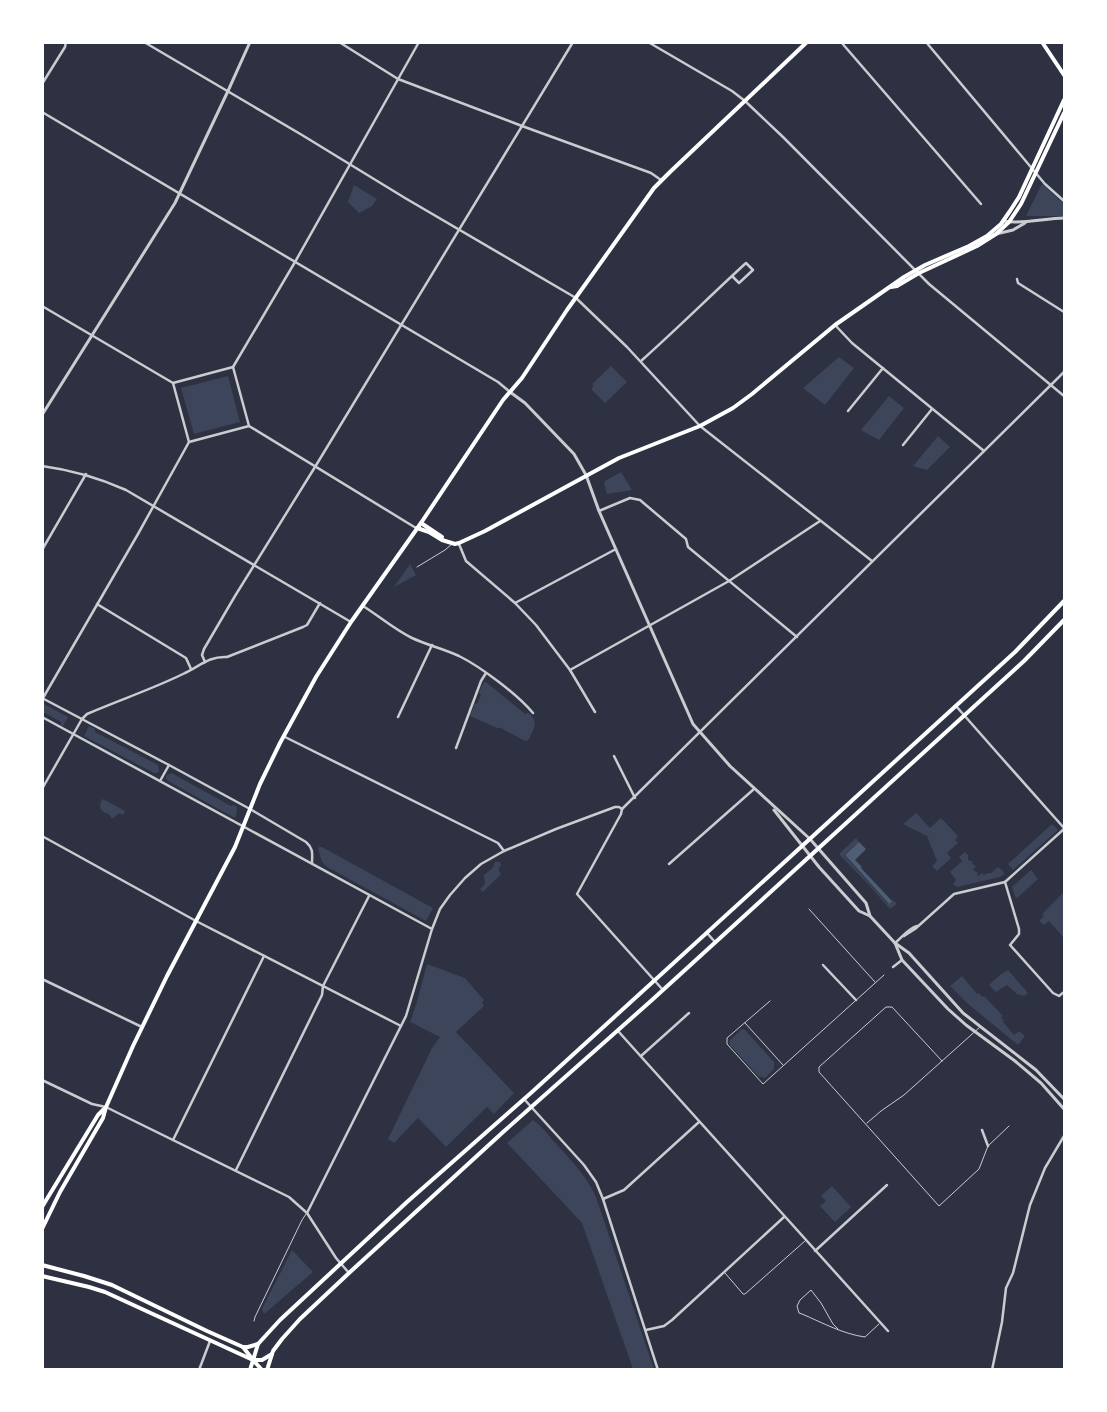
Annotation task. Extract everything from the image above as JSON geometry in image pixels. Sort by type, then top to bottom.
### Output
[{"type":"main road","points":[[42,1229],[60,1192],[102,1118],[142,1027],[235,847],[260,784],[284,736],[316,677],[351,622],[421,523],[503,400],[522,378],[576,298],[661,180],[807,42]]},
{"type":"main road","points":[[1042,42],[1064,75]]},
{"type":"main road","points":[[417,528],[452,544],[459,543],[485,531],[619,458],[700,426],[733,408],[835,325],[914,270],[980,240],[994,231],[1014,206],[1064,100]]},
{"type":"main road","points":[[888,288],[897,286],[977,246],[996,234],[1009,222],[1016,213],[1064,113]]},
{"type":"main road","points":[[421,523],[447,542]]},
{"type":"main road","points":[[250,1370],[258,1344],[280,1320],[407,1202],[524,1099],[1015,652],[1064,601]]},
{"type":"main road","points":[[267,1370],[272,1354],[286,1334],[349,1273],[965,716],[1024,661],[1064,620]]},
{"type":"main road","points":[[42,1207],[98,1115],[106,1107]]},
{"type":"main road","points":[[42,1265],[84,1276],[112,1286],[243,1347],[258,1344]]},
{"type":"main road","points":[[42,1276],[105,1292],[253,1360],[262,1360],[272,1354]]},
{"type":"main road","points":[[243,1347],[262,1370]]},
{"type":"street","points":[[42,84],[65,47],[66,42]]},
{"type":"street","points":[[144,42],[576,298],[610,330],[700,426],[872,562]]},
{"type":"street","points":[[42,415],[155,236],[180,192],[250,42]]},
{"type":"street","points":[[339,42],[398,78],[651,173],[661,180]]},
{"type":"street","points":[[42,306],[173,382],[233,367],[295,262],[419,42]]},
{"type":"street","points":[[205,662],[202,655],[204,649],[239,589],[316,467],[573,42]]},
{"type":"street","points":[[648,42],[745,101],[914,270],[945,298],[1064,396]]},
{"type":"street","points":[[841,42],[981,204]]},
{"type":"street","points":[[926,42],[1036,173],[1064,201]]},
{"type":"street","points":[[42,112],[498,382],[525,403],[570,448],[586,475],[599,511],[693,724],[730,766],[810,839],[866,903],[870,916]]},
{"type":"street","points":[[1004,220],[1009,222],[1064,218]]},
{"type":"street","points":[[996,234],[1013,230],[1031,221]]},
{"type":"street","points":[[641,362],[732,276],[746,263],[753,270],[739,283],[732,276]]},
{"type":"street","points":[[1017,278],[1018,284],[1064,312]]},
{"type":"street","points":[[835,325],[852,343],[984,452]]},
{"type":"street","points":[[233,367],[249,426],[417,528]]},
{"type":"street","points":[[848,411],[883,368]]},
{"type":"street","points":[[663,990],[577,894],[622,809],[1064,372]]},
{"type":"street","points":[[173,382],[189,442],[43,698],[169,765],[310,845],[312,863]]},
{"type":"street","points":[[902,445],[932,409]]},
{"type":"street","points":[[189,442],[249,426]]},
{"type":"street","points":[[42,466],[86,474],[126,490],[351,622]]},
{"type":"street","points":[[42,550],[86,474]]},
{"type":"street","points":[[599,511],[630,498],[640,500],[686,539],[688,547],[797,638]]},
{"type":"street","points":[[570,670],[729,581],[820,521]]},
{"type":"street","points":[[459,543],[466,561],[515,603],[536,625],[570,670],[595,712]]},
{"type":"street","points":[[515,603],[616,549]]},
{"type":"street","points":[[42,789],[82,719],[87,714],[186,673],[217,656],[227,657],[303,627],[307,624],[320,603]]},
{"type":"street","points":[[97,604],[186,658],[191,670]]},
{"type":"street","points":[[363,606],[411,638],[460,657],[486,673],[532,713]]},
{"type":"street","points":[[398,717],[432,645]]},
{"type":"street","points":[[456,748],[481,681],[486,673]]},
{"type":"street","points":[[895,943],[957,893],[1005,882],[1064,828],[956,706]]},
{"type":"street","points":[[42,717],[432,929]]},
{"type":"street","points":[[284,736],[498,843],[504,851]]},
{"type":"street","points":[[614,756],[635,798]]},
{"type":"street","points":[[160,782],[169,765]]},
{"type":"street","points":[[670,864],[754,789]]},
{"type":"street","points":[[768,802],[819,868],[859,910],[870,916],[895,943],[909,953],[963,1013],[1036,1070],[1064,1099]]},
{"type":"street","points":[[307,1213],[406,1016],[432,929],[440,909],[465,878],[481,864],[504,851],[615,807],[622,809]]},
{"type":"street","points":[[42,836],[196,921],[401,1026]]},
{"type":"street","points":[[1005,882],[1019,929],[1019,934],[1010,945],[1053,993],[1059,996],[1064,992]]},
{"type":"street","points":[[236,1170],[322,995],[323,986],[369,895]]},
{"type":"street","points":[[707,932],[715,942]]},
{"type":"street","points":[[895,943],[902,960],[948,1009],[1041,1083],[1064,1109]]},
{"type":"street","points":[[173,1140],[264,956]]},
{"type":"street","points":[[893,967],[902,960]]},
{"type":"street","points":[[824,966],[856,1000]]},
{"type":"street","points":[[42,979],[142,1027]]},
{"type":"street","points":[[641,1056],[689,1013]]},
{"type":"street","points":[[617,1031],[888,1331]]},
{"type":"street","points":[[42,1080],[92,1104],[106,1107],[289,1197],[307,1213],[341,1265],[349,1273]]},
{"type":"street","points":[[524,1099],[584,1165],[596,1182],[658,1370]]},
{"type":"street","points":[[603,1199],[624,1190],[700,1122]]},
{"type":"street","points":[[982,1130],[988,1146]]},
{"type":"street","points":[[992,1370],[1002,1322],[1006,1289],[1013,1273],[1034,1192],[1049,1160],[1064,1136]]},
{"type":"street","points":[[814,1251],[887,1185]]},
{"type":"street","points":[[646,1330],[664,1326],[672,1320],[784,1218]]},
{"type":"street","points":[[199,1370],[210,1341]]},
{"type":"lane","points":[[417,567],[437,556],[452,544]]},
{"type":"lane","points":[[809,909],[876,982]]},
{"type":"lane","points":[[770,1001],[727,1038],[727,1044],[763,1084],[884,975]]},
{"type":"lane","points":[[942,1061],[892,1007],[886,1007],[819,1067],[819,1072],[939,1206],[979,1169],[988,1146],[1010,1126]]},
{"type":"lane","points":[[745,1023],[783,1066]]},
{"type":"lane","points":[[867,1124],[881,1111],[904,1095],[980,1027]]},
{"type":"lane","points":[[254,1321],[307,1213]]},
{"type":"lane","points":[[724,1272],[745,1294],[805,1240]]},
{"type":"lane","points":[[838,1329],[811,1290],[800,1300],[797,1306],[799,1313],[838,1329],[855,1335],[865,1337],[879,1323]]},
{"type":"shaded area","points":[[1042,184],[1064,204],[1064,216],[1026,216]]},
{"type":"shaded area","points":[[354,185],[377,199],[372,206],[359,213],[348,202]]},
{"type":"shaded area","points":[[839,357],[854,368],[825,405],[803,388]]},
{"type":"shaded area","points":[[611,366],[627,382],[605,403],[591,389],[594,386],[592,384]]},
{"type":"shaded area","points":[[228,376],[240,422],[194,434],[181,388]]},
{"type":"shaded area","points":[[889,396],[904,408],[879,440],[861,430]]},
{"type":"shaded area","points":[[938,436],[950,447],[927,470],[913,466]]},
{"type":"shaded area","points":[[621,472],[632,490],[607,494],[605,481]]},
{"type":"shaded area","points":[[410,564],[416,575],[394,587]]},
{"type":"shaded area","points":[[484,682],[525,714],[529,713],[532,716],[535,725],[529,739],[523,740],[501,728],[470,716],[475,703],[477,704],[481,695],[479,692]]},
{"type":"shaded area","points":[[42,703],[68,717],[63,726],[61,722],[43,712]]},
{"type":"shaded area","points":[[89,726],[95,729],[95,732],[158,765],[159,771],[154,773],[84,736]]},
{"type":"shaded area","points":[[172,773],[231,806],[237,807],[236,817],[168,781],[167,775]]},
{"type":"shaded area","points":[[103,799],[125,811],[123,815],[119,813],[112,819],[109,814],[101,809],[100,804]]},
{"type":"shaded area","points":[[916,813],[930,828],[941,818],[958,836],[955,840],[958,843],[947,853],[951,858],[937,871],[932,866],[937,861],[927,836],[903,824]]},
{"type":"shaded area","points":[[1052,824],[1058,830],[1013,870],[1008,864]]},
{"type":"shaded area","points":[[856,838],[859,842],[844,855],[888,904],[893,900],[897,904],[890,909],[839,854]]},
{"type":"shaded area","points":[[859,842],[866,849],[855,860],[892,901],[889,904],[845,855]]},
{"type":"shaded area","points":[[319,847],[433,908],[426,921],[327,867],[322,862]]},
{"type":"shaded area","points":[[965,852],[968,855],[968,860],[976,866],[973,870],[978,873],[978,876],[982,873],[984,875],[991,873],[998,867],[1004,874],[1000,877],[957,887],[953,884],[956,880],[950,872],[962,861],[959,857]]},
{"type":"shaded area","points":[[495,862],[500,862],[501,865],[498,869],[501,874],[483,892],[480,889],[485,884],[484,875],[493,868]]},
{"type":"shaded area","points":[[1031,870],[1038,879],[1016,899],[1012,887]]},
{"type":"shaded area","points":[[1064,892],[1064,938],[1049,921],[1044,925],[1039,921],[1044,916],[1042,914]]},
{"type":"shaded area","points":[[427,964],[465,978],[484,1000],[482,1002],[484,1006],[456,1032],[514,1093],[494,1114],[487,1107],[446,1147],[418,1118],[394,1143],[388,1139],[432,1048],[440,1037],[410,1022]]},
{"type":"shaded area","points":[[1008,970],[1028,993],[1024,996],[1017,994],[1007,985],[996,992],[989,985]]},
{"type":"shaded area","points":[[962,976],[977,994],[979,993],[982,997],[984,996],[1003,1016],[1001,1017],[1003,1022],[1014,1035],[1019,1031],[1025,1036],[1018,1045],[968,1004],[950,986]]},
{"type":"shaded area","points":[[742,1029],[774,1062],[774,1069],[765,1078],[758,1076],[729,1044],[730,1040]]},
{"type":"shaded area","points":[[533,1120],[579,1170],[596,1197],[654,1369],[633,1369],[582,1223],[507,1143]]},
{"type":"shaded area","points":[[832,1186],[851,1207],[835,1222],[820,1206],[826,1201],[821,1196]]},
{"type":"shaded area","points":[[292,1250],[313,1272],[264,1314],[262,1309]]}]
